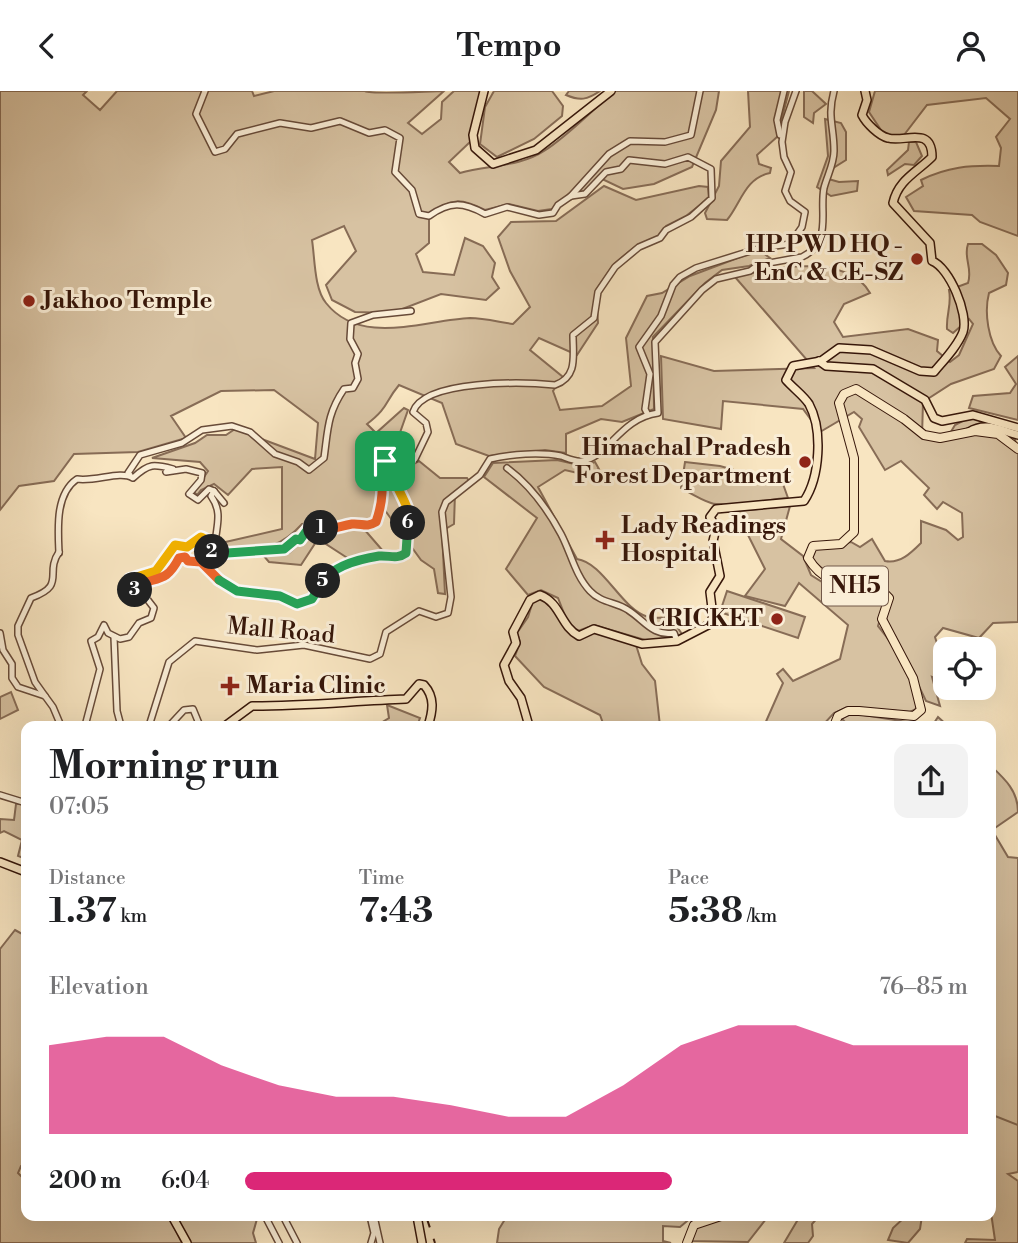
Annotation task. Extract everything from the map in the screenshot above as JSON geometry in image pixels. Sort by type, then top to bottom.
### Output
[{"type":"highway","name":"NH5","points":[[836,721],[838,716],[848,711],[914,716],[921,710],[913,678],[882,619],[889,598],[874,587],[836,583],[808,558],[813,546],[841,544],[854,532],[854,458],[839,403],[844,394],[856,389],[905,419],[924,435],[940,438],[969,432],[998,434],[1018,449]]},
{"type":"highway","points":[[687,1243],[694,1225],[706,1221]]},
{"type":"main road","points":[[484,91],[472,135],[475,148],[493,164],[536,150],[611,91]]},
{"type":"main road","points":[[528,721],[521,698],[509,681],[504,665],[516,643],[513,632],[530,600],[540,594],[550,599],[568,631],[579,636],[594,629],[642,644],[677,641],[710,624],[710,592],[720,576],[713,541],[716,528],[710,517],[716,509],[804,501],[813,488],[817,444],[814,416],[807,401],[786,380],[786,375],[793,366],[819,361],[839,348],[871,350],[920,371],[934,372],[948,356],[963,331],[958,297],[945,268],[932,261],[930,243],[893,202],[895,194],[912,172],[932,157],[932,148],[928,142],[916,137],[888,139],[865,121],[862,115],[867,100],[865,91]]},
{"type":"main road","points":[[819,361],[826,366],[873,369],[925,400],[934,418],[942,421],[973,415],[1018,428]]},
{"type":"main road","points":[[969,432],[986,426],[1018,435]]},
{"type":"main road","points":[[232,721],[252,706],[271,708],[348,700],[367,702],[406,699],[419,684],[424,684],[432,695],[430,721]]},
{"type":"main road","points":[[0,862],[21,869]]},
{"type":"main road","points":[[175,1221],[187,1243]]},
{"type":"main road","points":[[417,1221],[422,1243]]},
{"type":"street","points":[[205,91],[196,114],[215,152],[225,149],[237,134],[280,123],[311,128],[340,121],[369,133],[385,130],[400,138],[395,172],[412,190],[419,214],[429,216],[456,203],[466,204],[485,214],[508,207],[539,215],[553,213],[609,154],[630,141],[664,142],[691,135],[700,91]]},
{"type":"street","points":[[784,91],[777,120],[784,157],[791,172],[785,191],[790,201],[805,212],[802,227],[790,244],[760,248],[696,268],[673,285],[661,316],[639,347],[650,374],[645,409],[648,415],[660,410],[655,383],[655,342],[702,289],[723,276],[802,257],[815,246],[826,219],[824,188],[834,154],[828,112],[834,91]]},
{"type":"street","points":[[782,142],[785,122],[796,91]]},
{"type":"street","points":[[144,595],[131,588],[130,579],[156,571],[175,545],[187,547],[201,537],[207,540],[213,554],[284,549],[296,539],[300,540],[310,526],[338,530],[352,524],[368,527],[376,522],[382,503],[383,479],[379,464],[415,459],[428,432],[426,423],[413,412],[416,403],[430,394],[451,388],[555,386],[565,381],[572,371],[573,335],[594,318],[598,292],[615,267],[639,247],[660,238],[666,230],[691,217],[712,198],[711,169],[688,157],[664,164],[629,160],[621,169],[606,172],[585,194],[571,196]]},
{"type":"street","points":[[224,503],[209,489],[198,501],[192,498],[189,493],[203,475],[200,471],[166,472],[173,469],[150,463],[133,478],[130,479],[128,473],[140,455],[182,443],[202,430],[232,426],[250,432],[275,454],[298,462],[309,470],[315,467],[324,458],[324,436],[337,398],[344,389],[353,388],[358,379],[355,363],[358,354],[350,338],[351,323],[373,315],[411,311]]},
{"type":"street","name":"Mall Road","points":[[151,721],[169,662],[195,641],[257,650],[304,645],[370,659],[380,654],[386,632],[405,618],[419,611],[436,617],[444,615],[450,608],[451,597],[442,512],[446,502],[480,475],[490,459],[544,454],[581,461],[598,454],[624,427],[648,415]]},
{"type":"street","points":[[86,721],[100,669],[91,641],[98,637],[104,625],[108,633],[120,639],[129,637],[139,623],[151,618],[154,608],[140,584],[155,582],[167,576],[179,558],[185,557],[188,561],[201,562],[220,583],[237,591],[276,595],[294,603],[307,603],[326,576],[342,564],[378,556],[402,556],[408,549],[406,527],[411,517],[391,471],[397,464],[409,460]]},
{"type":"street","points":[[507,468],[528,484],[562,534],[575,569],[591,592],[606,602],[627,609],[651,629],[664,635],[674,633],[677,641]]},
{"type":"street","points":[[59,721],[53,706],[34,682],[18,626],[30,598],[44,594],[54,582],[60,550],[59,512],[67,487],[77,479],[94,482],[113,475],[130,475]]},
{"type":"street","points":[[213,493],[219,513],[215,548],[222,554]]},
{"type":"street","points":[[205,501],[213,493]]},
{"type":"street","points":[[0,633],[3,650],[12,664],[12,678],[18,687],[45,696]]},
{"type":"street","points":[[114,637],[120,721]]},
{"type":"street","points":[[174,721],[184,710],[193,709],[198,721]]},
{"type":"street","points":[[0,795],[21,801]]},
{"type":"street","points":[[268,1221],[279,1243]]},
{"type":"street","points":[[286,1221],[297,1243]]},
{"type":"street","points":[[371,1243],[374,1233],[373,1221]]},
{"type":"street","points":[[373,1221],[380,1243]]},
{"type":"shaded area","points":[[0,91],[87,91],[83,95],[100,110],[117,91],[252,91],[254,96],[274,91],[444,91],[408,123],[422,134],[441,119],[442,102],[454,91],[481,91],[470,142],[449,162],[460,173],[514,163],[535,156],[562,138],[615,91],[719,91],[716,110],[692,167],[654,184],[623,189],[598,177],[585,191],[569,194],[552,209],[538,211],[509,204],[485,210],[457,201],[429,213],[429,243],[416,254],[423,272],[454,275],[465,238],[483,246],[495,263],[492,277],[499,288],[486,300],[441,294],[392,313],[355,312],[332,300],[326,285],[356,251],[344,226],[312,240],[317,281],[322,297],[340,316],[357,324],[394,328],[470,318],[513,324],[530,307],[510,271],[498,237],[511,222],[556,221],[604,186],[636,200],[699,186],[708,187],[709,198],[686,216],[666,226],[660,236],[637,245],[614,264],[596,290],[598,323],[577,355],[539,338],[530,350],[563,377],[553,391],[560,410],[602,406],[631,386],[626,338],[647,296],[662,293],[690,276],[759,250],[770,258],[749,266],[722,270],[705,283],[653,337],[654,409],[622,422],[601,419],[566,434],[566,453],[545,450],[489,456],[456,444],[442,403],[399,385],[383,409],[367,424],[376,433],[404,408],[408,410],[391,458],[376,462],[379,502],[372,520],[302,524],[276,544],[257,549],[224,551],[221,543],[282,529],[282,467],[252,469],[228,495],[214,484],[197,495],[194,492],[208,471],[200,462],[152,458],[195,443],[207,435],[226,435],[235,429],[315,459],[318,423],[274,390],[221,391],[171,416],[186,438],[138,452],[74,454],[54,481],[19,486],[0,510]]},
{"type":"shaded area","points":[[494,91],[552,91],[563,106],[562,116],[534,139],[497,157],[480,144],[485,107]]},
{"type":"shaded area","points":[[569,91],[600,91],[579,99],[566,95]]},
{"type":"shaded area","points":[[748,91],[789,91],[777,137],[757,155],[759,164],[771,168],[770,173],[749,186],[727,220],[707,219],[705,213],[719,186],[721,161],[750,127]]},
{"type":"shaded area","points":[[804,91],[812,91],[826,104],[814,113],[813,123],[804,117]]},
{"type":"shaded area","points":[[875,91],[1018,91],[1018,236],[980,222],[972,215],[914,211],[906,197],[923,186],[921,180],[940,172],[968,167],[999,166],[1001,148],[996,137],[1010,119],[986,98],[927,105],[904,135],[892,140],[881,130],[869,112]]},
{"type":"shaded area","points":[[825,119],[841,123],[846,132],[846,160],[827,172],[825,178],[839,182],[858,181],[857,191],[831,196],[817,187],[828,156]]},
{"type":"shaded area","points":[[909,142],[916,142],[922,156],[914,165],[905,164],[888,175],[887,170],[908,150]]},
{"type":"shaded area","points":[[968,244],[982,244],[996,255],[1008,273],[1006,285],[989,293],[988,301],[990,335],[1001,356],[994,369],[951,384],[923,402],[922,437],[946,440],[955,425],[972,416],[1012,430],[1018,450],[1018,622],[993,623],[980,637],[943,628],[933,637],[933,700],[938,700],[940,706],[926,701],[895,636],[887,626],[884,590],[834,577],[810,557],[814,547],[851,542],[860,547],[872,539],[885,561],[896,561],[921,543],[921,521],[946,530],[958,540],[963,537],[962,513],[943,502],[937,509],[924,495],[929,488],[901,461],[885,470],[859,427],[862,419],[854,412],[820,432],[803,409],[723,401],[721,429],[663,419],[661,356],[714,371],[814,368],[735,277],[808,266],[845,272],[859,280],[870,293],[844,304],[834,322],[843,337],[908,329],[938,340],[937,351],[950,362],[959,355],[973,324],[969,319],[953,333],[947,329],[949,290],[968,283]]},
{"type":"shaded area","points":[[1018,356],[1018,420],[969,408],[973,396],[1010,393],[1016,384],[1005,367]]},
{"type":"shaded area","points":[[557,460],[583,466],[595,462],[599,469],[586,475],[565,470],[538,487],[577,559],[596,569],[638,612],[650,618],[670,617],[682,634],[668,640],[645,640],[594,625],[578,631],[569,626],[558,598],[541,590],[528,595],[506,569],[537,518],[484,477],[493,463]]},
{"type":"shaded area","points":[[419,461],[440,478],[467,478],[469,481],[455,493],[454,524],[442,531],[445,594],[438,593],[434,569],[421,560],[384,509],[385,479]]},
{"type":"shaded area","points":[[685,462],[720,466],[783,484],[788,498],[726,504],[707,502],[681,488]]},
{"type":"shaded area","points":[[790,506],[781,539],[803,556],[811,575],[838,592],[871,592],[881,597],[884,605],[878,626],[910,676],[916,709],[910,712],[848,707],[834,713],[827,721],[766,721],[783,683],[777,674],[783,669],[793,681],[840,659],[848,625],[799,583],[785,606],[745,596],[765,569],[736,511]]},
{"type":"shaded area","points":[[364,529],[383,551],[349,559],[318,539],[301,565],[269,562],[263,555],[289,553],[315,530],[341,532]]},
{"type":"shaded area","name":"CRICKET","points":[[727,591],[805,617],[798,638],[720,612]]},
{"type":"shaded area","points":[[541,599],[547,603],[567,630],[578,639],[595,632],[636,645],[642,664],[655,681],[659,721],[602,721],[600,715],[544,687],[515,656],[520,642],[517,633],[528,617],[533,601]]},
{"type":"shaded area","points":[[11,692],[18,710],[0,719],[0,697]]},
{"type":"shaded area","points":[[387,705],[420,718],[419,721],[384,721],[389,718]]},
{"type":"shaded area","points":[[851,713],[901,721],[844,721],[841,718]]},
{"type":"shaded area","points":[[996,771],[1013,792],[1018,812],[996,827]]},
{"type":"shaded area","points":[[21,803],[21,840],[4,831],[0,833],[0,819],[14,820],[16,804]]},
{"type":"shaded area","points":[[996,837],[1008,857],[1018,858],[1018,1172],[1008,1174],[1018,1181],[1018,1243],[965,1243],[967,1239],[995,1240],[992,1221],[996,1221]]},
{"type":"shaded area","points":[[15,930],[21,933],[21,1166],[18,1173],[21,1176],[21,1221],[171,1221],[182,1243],[0,1243],[0,949]]},
{"type":"shaded area","points":[[177,1221],[256,1221],[253,1233],[256,1243],[188,1243]]},
{"type":"shaded area","points":[[504,1221],[687,1221],[680,1227],[663,1226],[663,1241],[671,1243],[497,1243],[499,1229]]},
{"type":"shaded area","points":[[764,1221],[748,1242],[690,1241],[693,1223]]},
{"type":"shaded area","points":[[797,1221],[815,1221],[812,1224],[813,1236],[808,1243],[784,1243]]},
{"type":"shaded area","points":[[901,1221],[921,1221],[920,1229],[908,1243],[888,1240],[893,1228]]},
{"type":"waterway","points":[[996,1116],[1018,1125]]},
{"type":"railway","points":[[428,1221],[435,1243]]},
{"type":"place","name":"HP PWD HQ - EnC & CE-SZ","points":[[917,259]]},
{"type":"place","name":"Jakhoo Temple","points":[[29,301]]},
{"type":"place","name":"Himachal Pradesh Forest Department","points":[[805,462]]},
{"type":"place","name":"Lady Readings Hospital","points":[[605,540]]},
{"type":"place","name":"CRICKET","points":[[777,619]]},
{"type":"place","name":"Maria Clinic","points":[[230,686]]},
{"type":"route","points":[[409,460],[397,464],[391,471],[411,517],[406,527],[408,549],[402,556],[378,556],[351,564],[344,563],[326,576],[314,597],[307,603],[297,604],[282,596],[237,591],[220,583],[211,569],[198,560],[188,561],[185,557],[179,558],[167,576],[152,583],[140,584],[144,595],[131,588],[130,579],[156,571],[175,545],[187,547],[201,537],[207,540],[213,554],[222,554],[284,549],[296,539],[300,540],[310,526],[338,530],[352,524],[368,527],[376,522],[382,503],[383,479],[379,464],[385,461],[409,460]]}]
